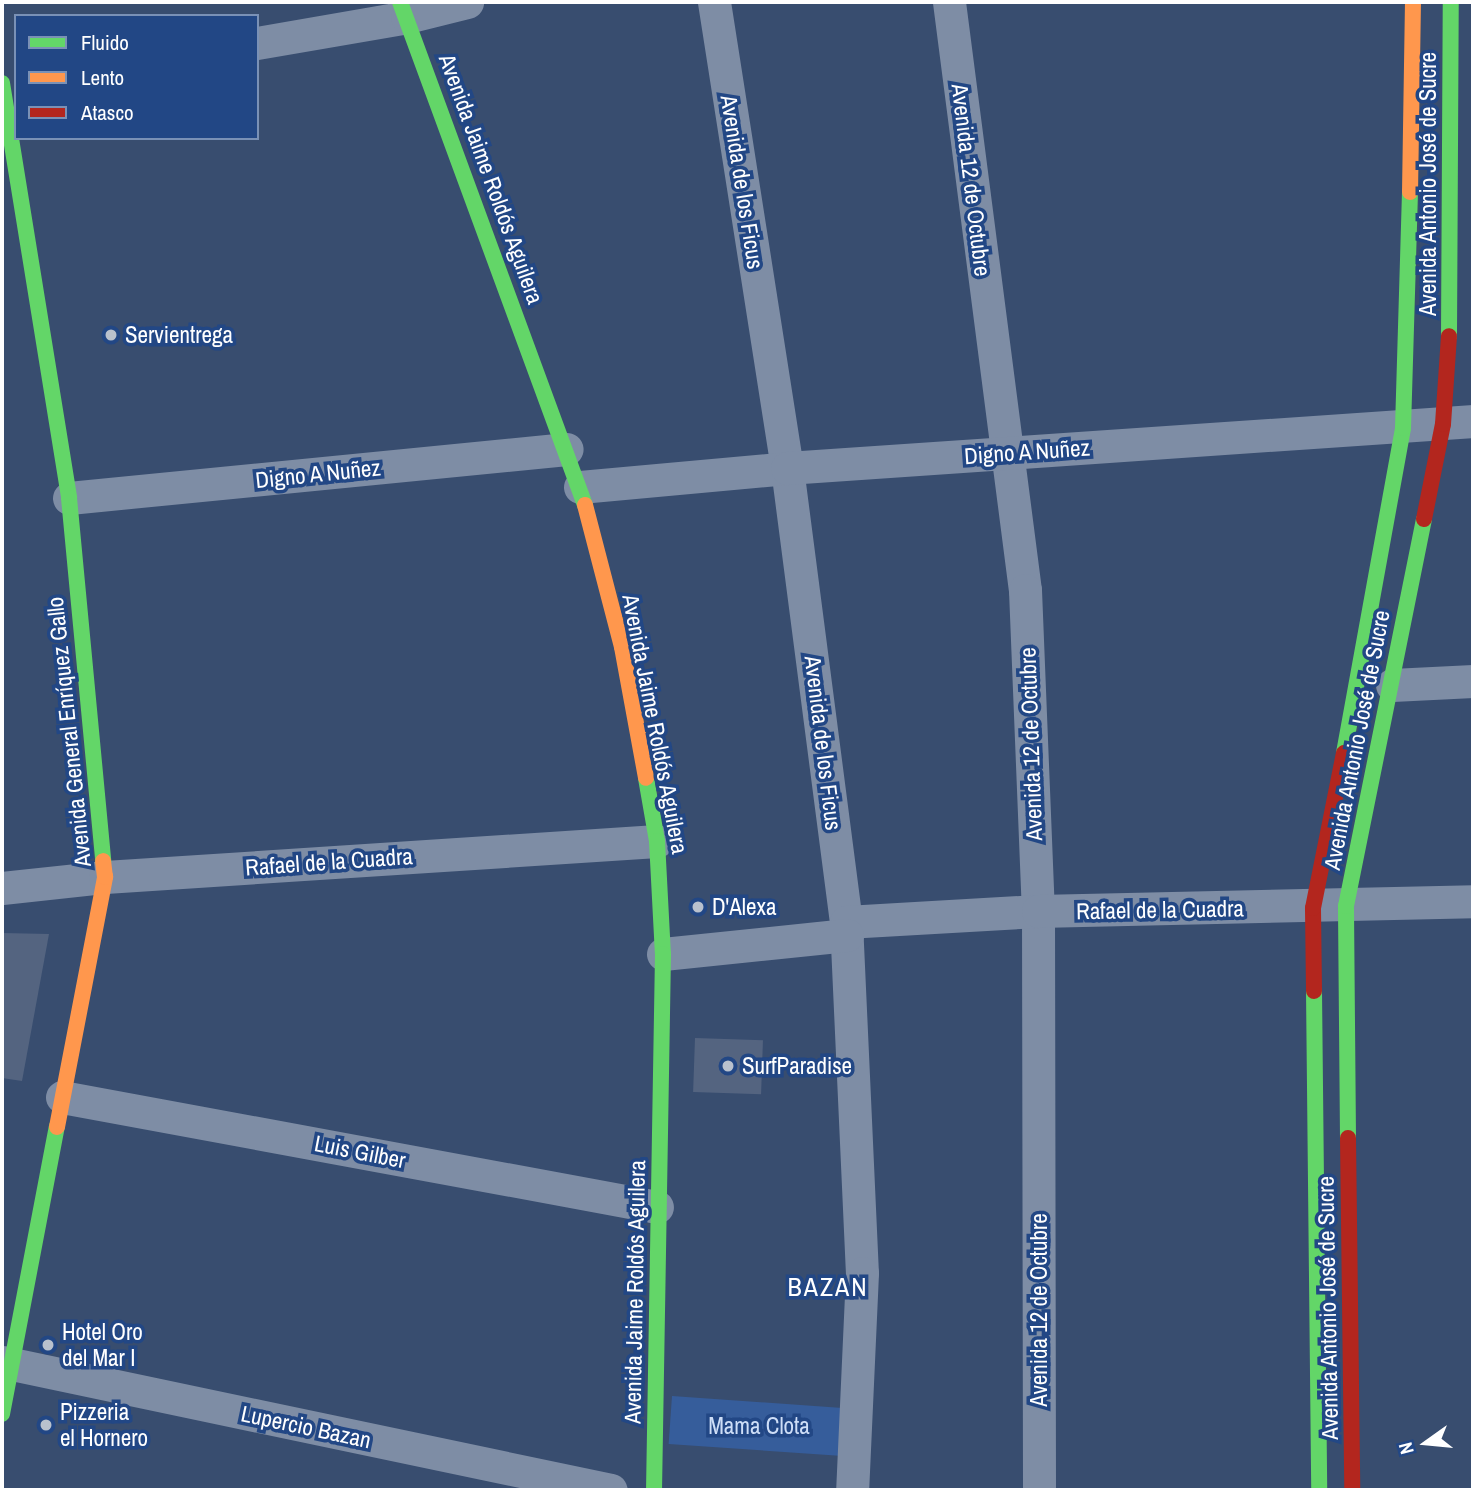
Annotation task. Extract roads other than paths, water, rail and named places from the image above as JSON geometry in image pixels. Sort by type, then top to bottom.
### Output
[{"type":"street","points":[[259,43],[404,10],[467,2]]},
{"type":"street","name":"Avenida de los Ficus","points":[[714,2],[786,468],[846,928],[862,1273],[852,1490]]},
{"type":"street","name":"Avenida 12 de Octubre","points":[[949,2],[1025,590],[1038,912],[1039,1490]]},
{"type":"street","name":"Avenida Antonio José de Sucre","points":[[1319,1490],[1313,908],[1357,691],[1402,428],[1408,369],[1413,2]]},
{"type":"street","name":"Avenida Antonio José de Sucre","points":[[1352,1490],[1346,906],[1392,685],[1458,423],[1451,308],[1451,2]]},
{"type":"street","name":"Avenida Jaime Roldós Aguilera","points":[[404,10],[580,487],[622,647],[657,841],[663,954],[654,1490]]},
{"type":"street","name":"Avenida General Enríquez Gallo","points":[[2,85],[69,498],[105,877],[7,1362],[2,1414]]},
{"type":"street","name":"Digno A Nuñez","points":[[580,487],[786,468],[1458,423]]},
{"type":"street","name":"Digno A Nuñez","points":[[69,498],[567,449]]},
{"type":"street","points":[[1392,685],[1473,681]]},
{"type":"street","name":"Rafael de la Cuadra","points":[[2,888],[105,877],[657,841]]},
{"type":"street","name":"Rafael de la Cuadra","points":[[663,954],[846,928],[1038,912],[1313,908],[1473,901]]},
{"type":"street","name":"Luis Gilber","points":[[62,1097],[657,1207]]},
{"type":"street","name":"Lupercio Bazan","points":[[7,1362],[559,1486],[611,1490]]},
{"type":"street","points":[[1318,1415],[1351,1414]]},
{"type":"place","name":"Servientrega","points":[[111,335]]},
{"type":"place","name":"D'Alexa","points":[[698,907]]},
{"type":"place","name":"SurfParadise","points":[[728,1066]]},
{"type":"place","name":"Hotel Oro del Mar I","points":[[48,1345]]},
{"type":"place","name":"Pizzeria el Hornero","points":[[46,1425]]},
{"type":"district","name":"BAZAN","points":[[828,1287]]},
{"type":"park label","name":"Mama Clota","points":[[759,1426]]}]
